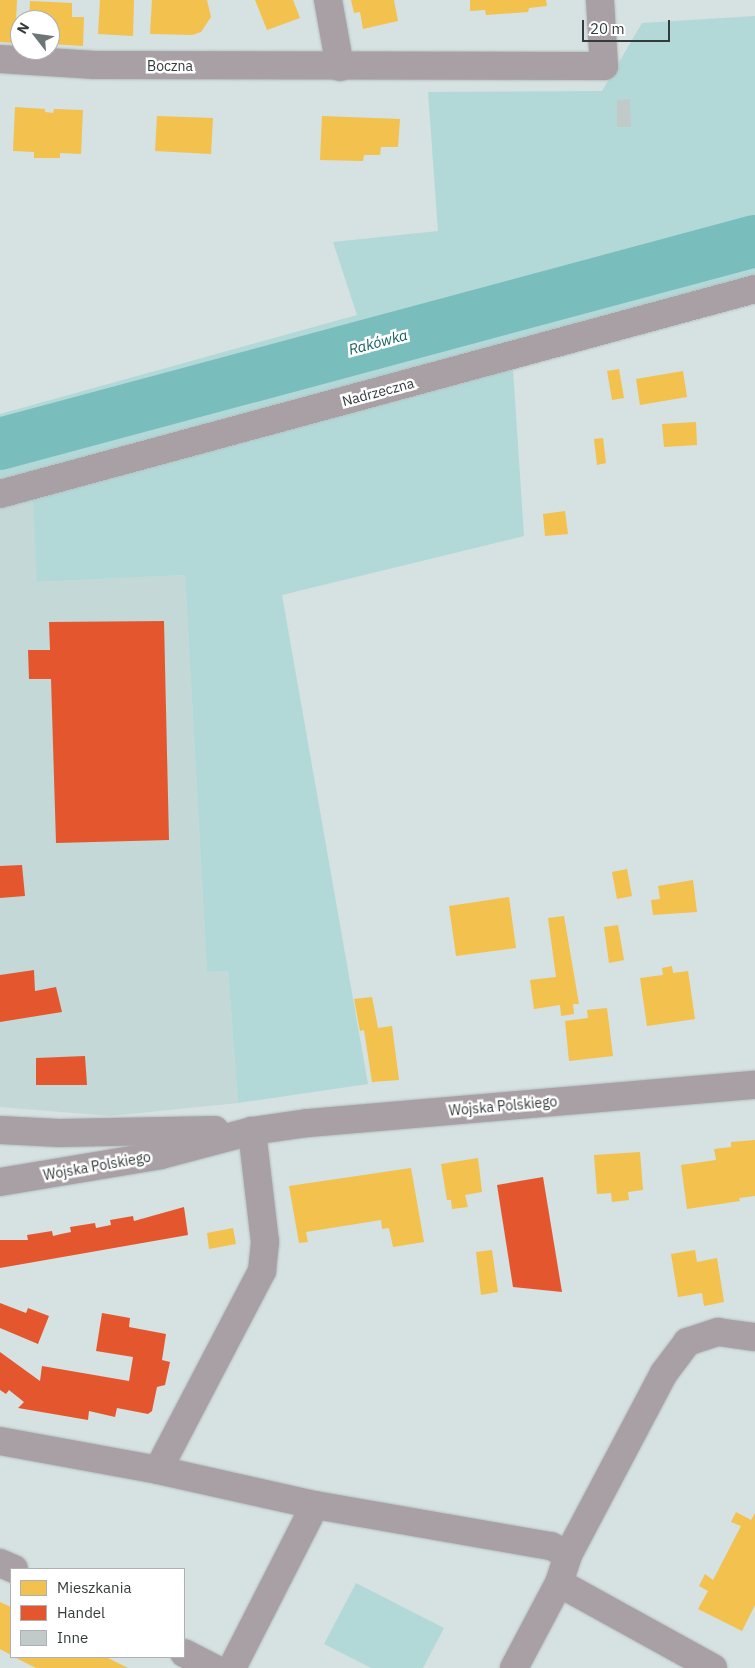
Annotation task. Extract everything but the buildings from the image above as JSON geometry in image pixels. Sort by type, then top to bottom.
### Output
[{"type":"street","points":[[328,0],[340,67]]},
{"type":"street","name":"Boczna","points":[[0,59],[95,65],[340,67],[604,66],[600,0]]},
{"type":"street","name":"Nadrzeczna","points":[[0,494],[755,289]]},
{"type":"street","name":"Wojska Polskiego","points":[[0,1130],[59,1133],[252,1130],[755,1085]]},
{"type":"street","points":[[158,1470],[262,1271],[265,1242],[252,1130]]},
{"type":"street","name":"Wojska Polskiego","points":[[0,1182],[161,1155],[252,1130]]},
{"type":"street","points":[[514,1668],[559,1583],[568,1555],[664,1374],[686,1342],[718,1332],[755,1337]]},
{"type":"street","points":[[0,1441],[158,1470],[315,1504],[551,1546],[568,1555]]},
{"type":"street","points":[[232,1668],[315,1504]]},
{"type":"street","points":[[0,1562],[12,1568]]},
{"type":"street","points":[[559,1583],[713,1668]]},
{"type":"street","points":[[185,1654],[214,1668]]},
{"type":"shaded area","points":[[755,16],[755,300],[555,348],[513,369],[524,536],[282,595],[368,1084],[238,1103],[228,971],[207,972],[185,575],[37,582],[33,501],[0,509],[0,414],[357,315],[333,242],[438,231],[428,92],[602,91],[642,23]]},
{"type":"shaded area","points":[[33,501],[38,582],[185,575],[207,972],[228,971],[238,1103],[110,1116],[0,1107],[0,509]]},
{"type":"shaded area","points":[[356,1583],[444,1628],[423,1668],[371,1668],[324,1644]]},
{"type":"waterway","name":"Rakówka","points":[[0,444],[755,241]]}]
